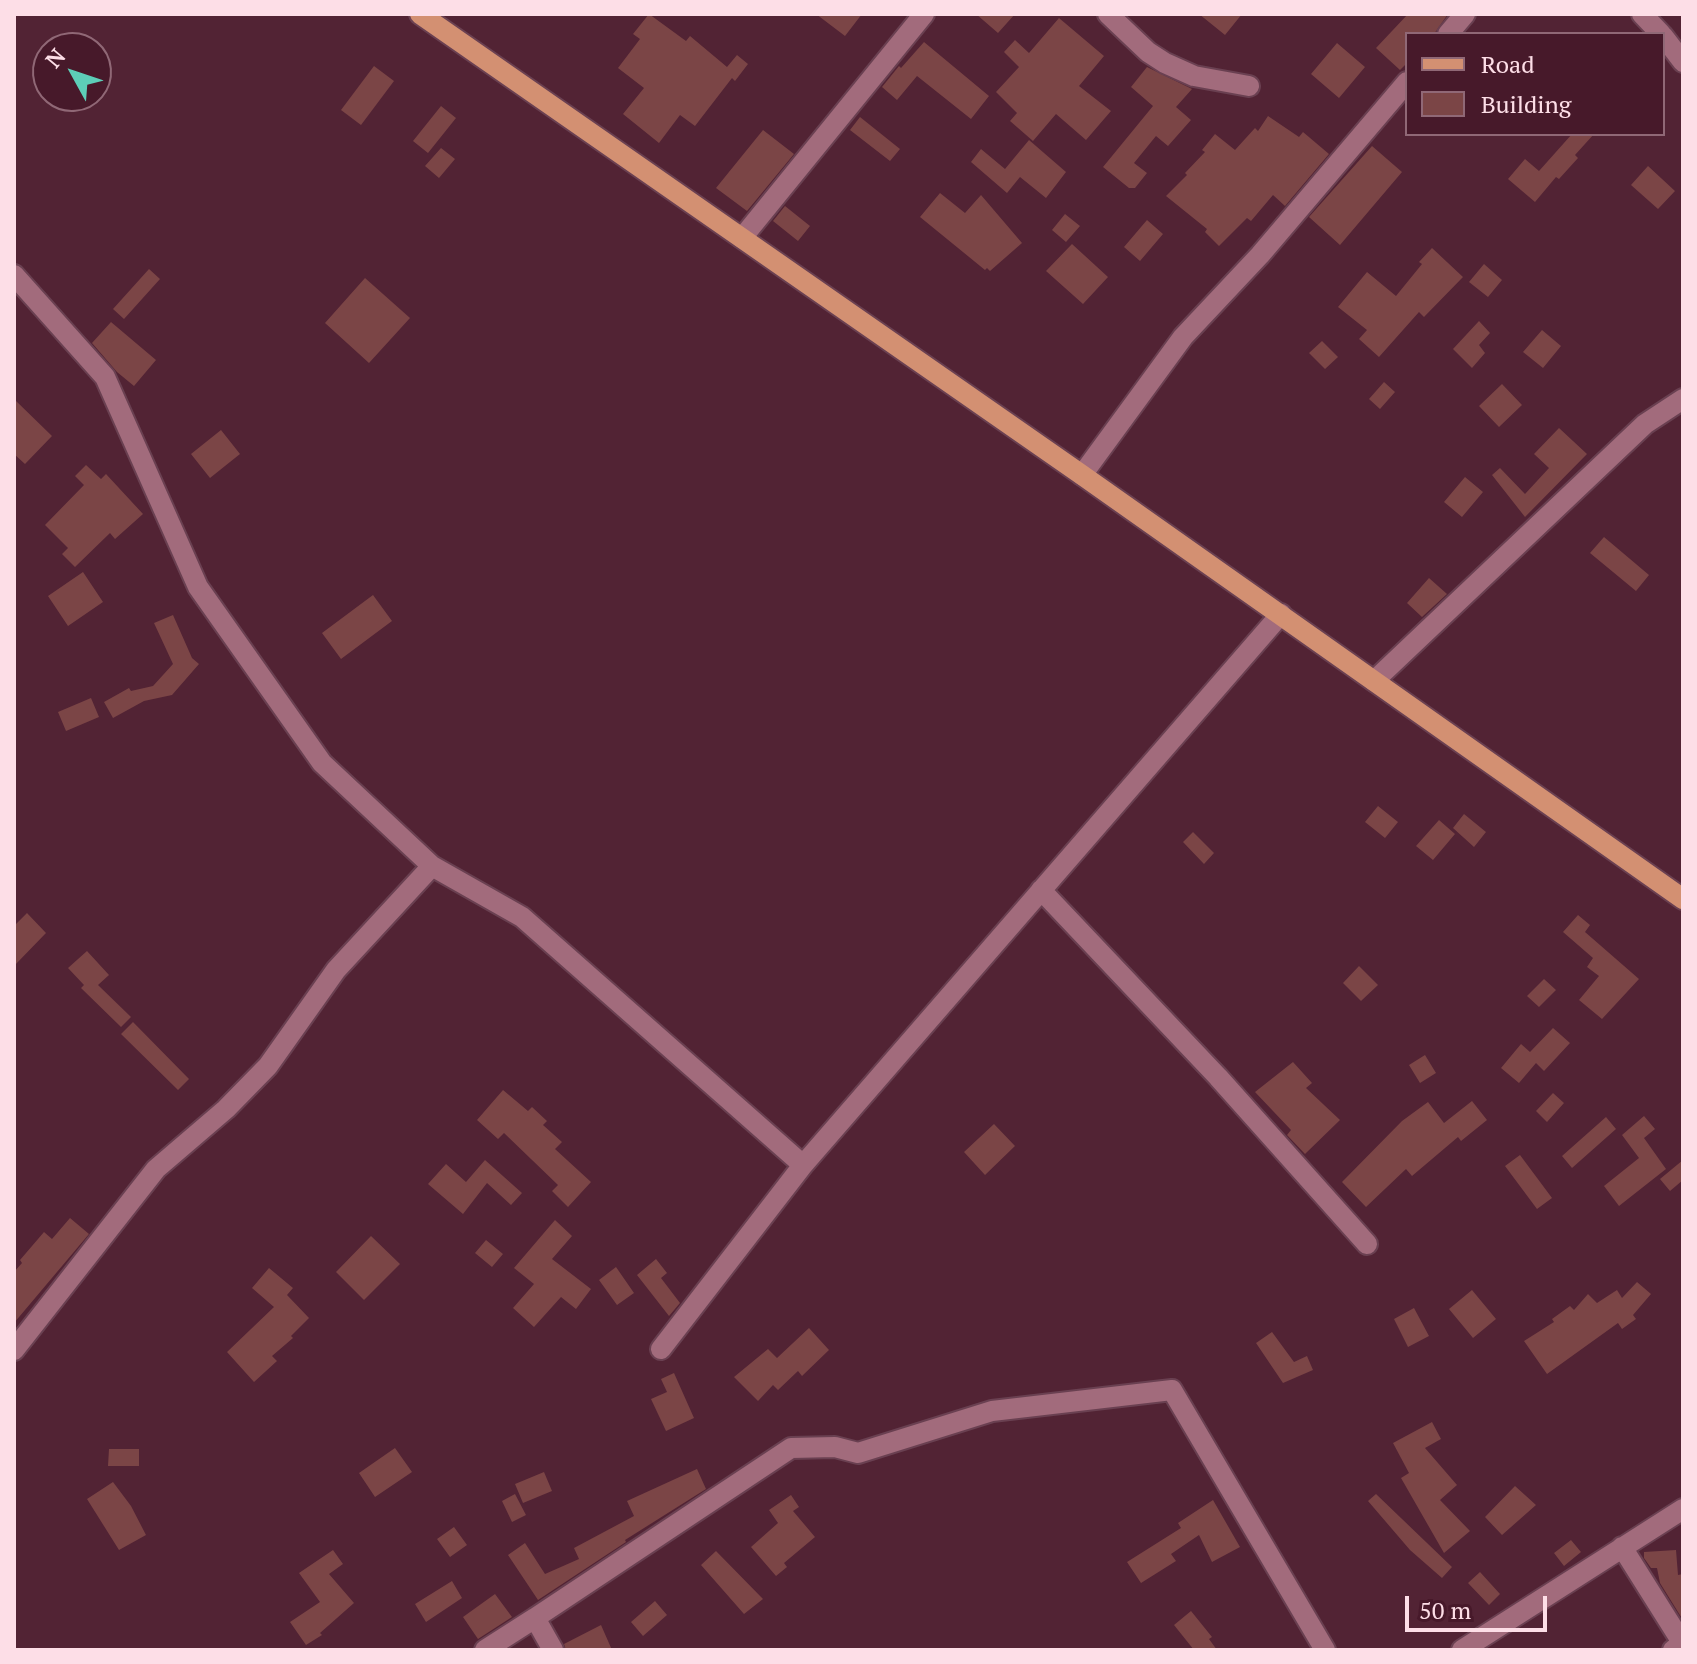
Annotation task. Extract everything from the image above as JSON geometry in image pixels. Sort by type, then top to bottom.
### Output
[{"type":"main road","points":[[420,14],[1281,614],[1683,899]]},
{"type":"street","points":[[742,238],[924,14]]},
{"type":"street","points":[[1108,14],[1148,52],[1165,63],[1194,76],[1249,86]]},
{"type":"street","points":[[1450,32],[1465,14]]},
{"type":"street","points":[[1642,14],[1659,32]]},
{"type":"street","points":[[1665,39],[1683,62]]},
{"type":"street","points":[[1082,475],[1183,337],[1260,255],[1405,84]]},
{"type":"street","points":[[14,275],[105,377],[198,587],[322,763],[432,866],[522,917],[803,1165]]},
{"type":"street","points":[[1374,681],[1645,424],[1683,399]]},
{"type":"street","points":[[661,1349],[803,1165],[1281,614]]},
{"type":"street","points":[[14,1350],[156,1169],[226,1109],[268,1066],[336,970],[432,866]]},
{"type":"street","points":[[1041,890],[1177,1033],[1367,1244]]},
{"type":"street","points":[[485,1650],[791,1448],[835,1447],[858,1453],[992,1411],[1172,1390],[1325,1650]]},
{"type":"street","points":[[1462,1650],[1683,1509]]},
{"type":"street","points":[[1622,1547],[1683,1644],[1673,1650]]},
{"type":"street","points":[[535,1618],[553,1650]]},
{"type":"building","points":[[649,14],[686,41],[690,36],[727,67],[737,55],[748,64],[735,81],[732,78],[695,126],[680,115],[659,143],[623,114],[644,88],[618,68],[640,39],[633,34]]},
{"type":"building","points":[[816,14],[862,14],[845,36]]},
{"type":"building","points":[[976,14],[1015,14],[998,33]]},
{"type":"building","points":[[1199,14],[1242,14],[1225,35]]},
{"type":"building","points":[[1408,14],[1448,14],[1435,32],[1405,32],[1405,65],[1400,70],[1376,48]]},
{"type":"building","points":[[1059,18],[1104,56],[1079,86],[1111,111],[1086,140],[1056,114],[1033,141],[1010,121],[1017,113],[996,92],[1019,67],[1004,52],[1015,40],[1029,53]]},
{"type":"building","points":[[924,42],[989,96],[971,119],[917,76],[897,100],[882,87]]},
{"type":"building","points":[[1337,43],[1365,67],[1339,98],[1311,74]]},
{"type":"building","points":[[374,66],[394,81],[361,125],[341,110]]},
{"type":"building","points":[[1147,67],[1192,89],[1176,107],[1191,120],[1168,146],[1156,136],[1134,163],[1147,173],[1135,188],[1129,188],[1103,167],[1153,106],[1131,87]]},
{"type":"building","points":[[441,106],[456,118],[428,153],[413,141]]},
{"type":"building","points":[[1268,116],[1299,137],[1303,132],[1329,154],[1285,206],[1273,195],[1251,221],[1247,218],[1219,246],[1205,232],[1207,229],[1166,196],[1187,175],[1185,173],[1205,152],[1202,150],[1215,134],[1235,150],[1255,128],[1258,131]]},
{"type":"building","points":[[860,117],[900,149],[890,161],[850,130]]},
{"type":"building","points":[[763,130],[794,154],[747,211],[716,188]]},
{"type":"building","points":[[1570,136],[1592,136],[1575,155],[1578,158],[1559,179],[1556,177],[1535,202],[1508,179],[1525,159],[1539,171]]},
{"type":"building","points":[[1029,140],[1066,172],[1046,198],[1020,177],[1007,193],[971,162],[981,149],[1005,169]]},
{"type":"building","points":[[1372,146],[1402,172],[1340,245],[1309,217]]},
{"type":"building","points":[[441,148],[455,159],[439,178],[425,166]]},
{"type":"building","points":[[1648,166],[1675,191],[1658,209],[1631,185]]},
{"type":"building","points":[[940,193],[965,213],[981,195],[1022,243],[990,271],[985,270],[920,217]]},
{"type":"building","points":[[785,206],[810,226],[798,241],[773,221]]},
{"type":"building","points":[[1065,214],[1080,226],[1066,242],[1052,230]]},
{"type":"building","points":[[1147,220],[1163,234],[1140,261],[1124,247]]},
{"type":"building","points":[[1072,244],[1108,277],[1083,304],[1046,271]]},
{"type":"building","points":[[1432,248],[1463,277],[1424,317],[1419,312],[1379,357],[1359,339],[1367,330],[1338,307],[1367,272],[1396,296]]},
{"type":"building","points":[[1484,264],[1502,280],[1488,297],[1469,282]]},
{"type":"building","points":[[149,269],[160,279],[124,319],[113,309]]},
{"type":"building","points":[[365,278],[410,318],[369,363],[325,323]]},
{"type":"building","points":[[1479,321],[1490,333],[1479,345],[1485,353],[1472,368],[1453,349]]},
{"type":"building","points":[[111,322],[156,360],[134,386],[92,343]]},
{"type":"building","points":[[1542,330],[1561,346],[1543,368],[1523,352]]},
{"type":"building","points":[[1322,341],[1338,357],[1325,369],[1309,353]]},
{"type":"building","points":[[1384,382],[1395,392],[1380,409],[1369,399]]},
{"type":"building","points":[[1502,384],[1522,405],[1499,427],[1479,406]]},
{"type":"building","points":[[14,399],[52,436],[25,464],[14,454]]},
{"type":"building","points":[[1559,428],[1587,454],[1525,517],[1492,475],[1500,468],[1525,494],[1549,468],[1534,454]]},
{"type":"building","points":[[221,430],[240,454],[210,478],[191,454]]},
{"type":"building","points":[[86,465],[101,479],[106,474],[143,514],[115,539],[110,533],[75,567],[62,554],[68,548],[45,525],[84,485],[75,476]]},
{"type":"building","points":[[1465,477],[1483,492],[1462,517],[1444,502]]},
{"type":"building","points":[[1604,537],[1649,575],[1636,591],[1590,553]]},
{"type":"building","points":[[83,572],[103,602],[68,626],[48,596]]},
{"type":"building","points":[[1429,578],[1447,594],[1422,617],[1407,603]]},
{"type":"building","points":[[373,595],[392,621],[341,659],[322,633]]},
{"type":"building","points":[[173,615],[192,658],[199,664],[172,695],[144,701],[113,718],[104,702],[129,688],[131,691],[153,686],[173,664],[154,623]]},
{"type":"building","points":[[91,698],[99,717],[66,731],[58,712]]},
{"type":"building","points":[[1378,806],[1398,822],[1385,838],[1365,822]]},
{"type":"building","points":[[1464,814],[1486,832],[1474,847],[1453,828]]},
{"type":"building","points":[[1439,820],[1455,834],[1433,860],[1416,846]]},
{"type":"building","points":[[1193,832],[1214,853],[1204,864],[1183,842]]},
{"type":"building","points":[[27,913],[46,933],[14,966],[14,926]]},
{"type":"building","points":[[1578,915],[1590,925],[1585,932],[1639,979],[1602,1019],[1579,1000],[1599,976],[1587,967],[1593,958],[1563,932]]},
{"type":"building","points":[[87,951],[109,975],[98,985],[131,1017],[121,1027],[81,988],[84,985],[68,968]]},
{"type":"building","points":[[1359,966],[1378,985],[1361,1001],[1343,983]]},
{"type":"building","points":[[1544,979],[1556,990],[1539,1007],[1527,996]]},
{"type":"building","points":[[133,1022],[189,1079],[178,1090],[121,1034]]},
{"type":"building","points":[[1553,1028],[1570,1043],[1544,1071],[1536,1063],[1519,1083],[1501,1068],[1521,1044],[1530,1052]]},
{"type":"building","points":[[1425,1055],[1436,1073],[1420,1083],[1409,1065]]},
{"type":"building","points":[[1293,1062],[1312,1083],[1306,1088],[1340,1120],[1305,1154],[1287,1135],[1291,1130],[1255,1092]]},
{"type":"building","points":[[503,1090],[528,1111],[532,1107],[547,1121],[543,1125],[562,1142],[555,1149],[591,1182],[568,1207],[552,1191],[558,1185],[504,1133],[498,1139],[477,1120]]},
{"type":"building","points":[[1553,1093],[1564,1103],[1547,1122],[1536,1111]]},
{"type":"building","points":[[1472,1101],[1487,1120],[1461,1141],[1458,1137],[1412,1176],[1406,1169],[1366,1207],[1342,1182],[1402,1121],[1428,1102],[1444,1123]]},
{"type":"building","points":[[1644,1116],[1655,1129],[1644,1138],[1666,1169],[1619,1206],[1604,1186],[1639,1158],[1622,1135]]},
{"type":"building","points":[[1606,1117],[1616,1129],[1572,1168],[1562,1156]]},
{"type":"building","points":[[994,1124],[1015,1146],[985,1175],[964,1152]]},
{"type":"building","points":[[1520,1155],[1552,1198],[1537,1209],[1505,1166]]},
{"type":"building","points":[[485,1160],[522,1193],[511,1205],[487,1183],[463,1214],[428,1184],[446,1164],[466,1182]]},
{"type":"building","points":[[1683,1160],[1683,1180],[1670,1191],[1660,1179]]},
{"type":"building","points":[[70,1218],[89,1234],[14,1323],[14,1272],[22,1263],[20,1260],[44,1232],[52,1239]]},
{"type":"building","points":[[555,1220],[572,1236],[552,1259],[591,1289],[576,1309],[561,1297],[534,1327],[513,1308],[534,1284],[514,1268]]},
{"type":"building","points":[[371,1236],[400,1264],[364,1300],[336,1272]]},
{"type":"building","points":[[486,1240],[503,1254],[492,1267],[475,1253]]},
{"type":"building","points":[[656,1259],[667,1273],[661,1278],[680,1303],[669,1316],[637,1275]]},
{"type":"building","points":[[616,1267],[634,1293],[617,1305],[599,1280]]},
{"type":"building","points":[[269,1268],[293,1288],[287,1295],[309,1318],[291,1336],[293,1338],[272,1356],[277,1361],[254,1382],[227,1352],[274,1307],[252,1288]]},
{"type":"building","points":[[1637,1282],[1651,1294],[1633,1315],[1636,1319],[1622,1329],[1618,1323],[1547,1374],[1524,1341],[1554,1322],[1552,1319],[1570,1306],[1574,1310],[1588,1294],[1597,1303],[1617,1290],[1622,1298]]},
{"type":"building","points":[[1472,1290],[1496,1319],[1473,1338],[1449,1309]]},
{"type":"building","points":[[1414,1308],[1429,1336],[1408,1347],[1394,1319]]},
{"type":"building","points":[[809,1328],[829,1350],[802,1376],[798,1371],[778,1390],[773,1385],[758,1401],[734,1377],[768,1349],[777,1358]]},
{"type":"building","points":[[1272,1332],[1294,1362],[1307,1356],[1313,1370],[1283,1383],[1256,1343]]},
{"type":"building","points":[[674,1373],[694,1418],[666,1431],[651,1399],[667,1392],[661,1379]]},
{"type":"building","points":[[1432,1422],[1441,1439],[1425,1448],[1457,1485],[1440,1500],[1470,1531],[1444,1553],[1401,1478],[1409,1473],[1393,1443]]},
{"type":"building","points":[[395,1448],[412,1472],[375,1497],[359,1473]]},
{"type":"building","points":[[109,1449],[139,1449],[139,1466],[108,1466]]},
{"type":"building","points":[[697,1469],[706,1489],[538,1600],[508,1555],[525,1543],[545,1574],[579,1559],[574,1548],[634,1516],[627,1501]]},
{"type":"building","points":[[544,1472],[552,1491],[523,1503],[515,1484]]},
{"type":"building","points":[[113,1482],[131,1506],[146,1535],[119,1550],[87,1499]]},
{"type":"building","points":[[1515,1486],[1536,1505],[1502,1535],[1485,1517]]},
{"type":"building","points":[[515,1494],[526,1515],[512,1522],[502,1501]]},
{"type":"building","points":[[1376,1494],[1452,1567],[1442,1578],[1410,1550],[1368,1501]]},
{"type":"building","points":[[791,1495],[799,1507],[793,1511],[815,1537],[784,1563],[787,1567],[776,1576],[751,1547],[778,1523],[769,1510]]},
{"type":"building","points":[[1213,1500],[1240,1547],[1212,1562],[1199,1535],[1171,1554],[1176,1561],[1141,1583],[1127,1562],[1181,1528],[1178,1523]]},
{"type":"building","points":[[454,1527],[467,1545],[450,1557],[437,1539]]},
{"type":"building","points":[[1571,1540],[1581,1552],[1564,1566],[1554,1553]]},
{"type":"building","points":[[333,1550],[343,1564],[329,1574],[354,1603],[320,1633],[322,1635],[306,1645],[290,1622],[320,1602],[299,1573]]},
{"type":"building","points":[[1676,1550],[1678,1575],[1683,1574],[1683,1620],[1660,1583],[1657,1568],[1651,1568],[1644,1558],[1644,1552]]},
{"type":"building","points":[[716,1551],[763,1599],[744,1614],[701,1565]]},
{"type":"building","points":[[1480,1572],[1500,1594],[1489,1605],[1468,1583]]},
{"type":"building","points":[[452,1581],[462,1598],[426,1622],[415,1604]]},
{"type":"building","points":[[495,1594],[512,1617],[478,1639],[463,1617]]},
{"type":"building","points":[[655,1601],[667,1615],[643,1636],[631,1622]]},
{"type":"building","points":[[1191,1611],[1212,1637],[1209,1639],[1217,1650],[1194,1650],[1174,1625]]},
{"type":"building","points":[[601,1625],[612,1650],[566,1650],[564,1644]]}]
